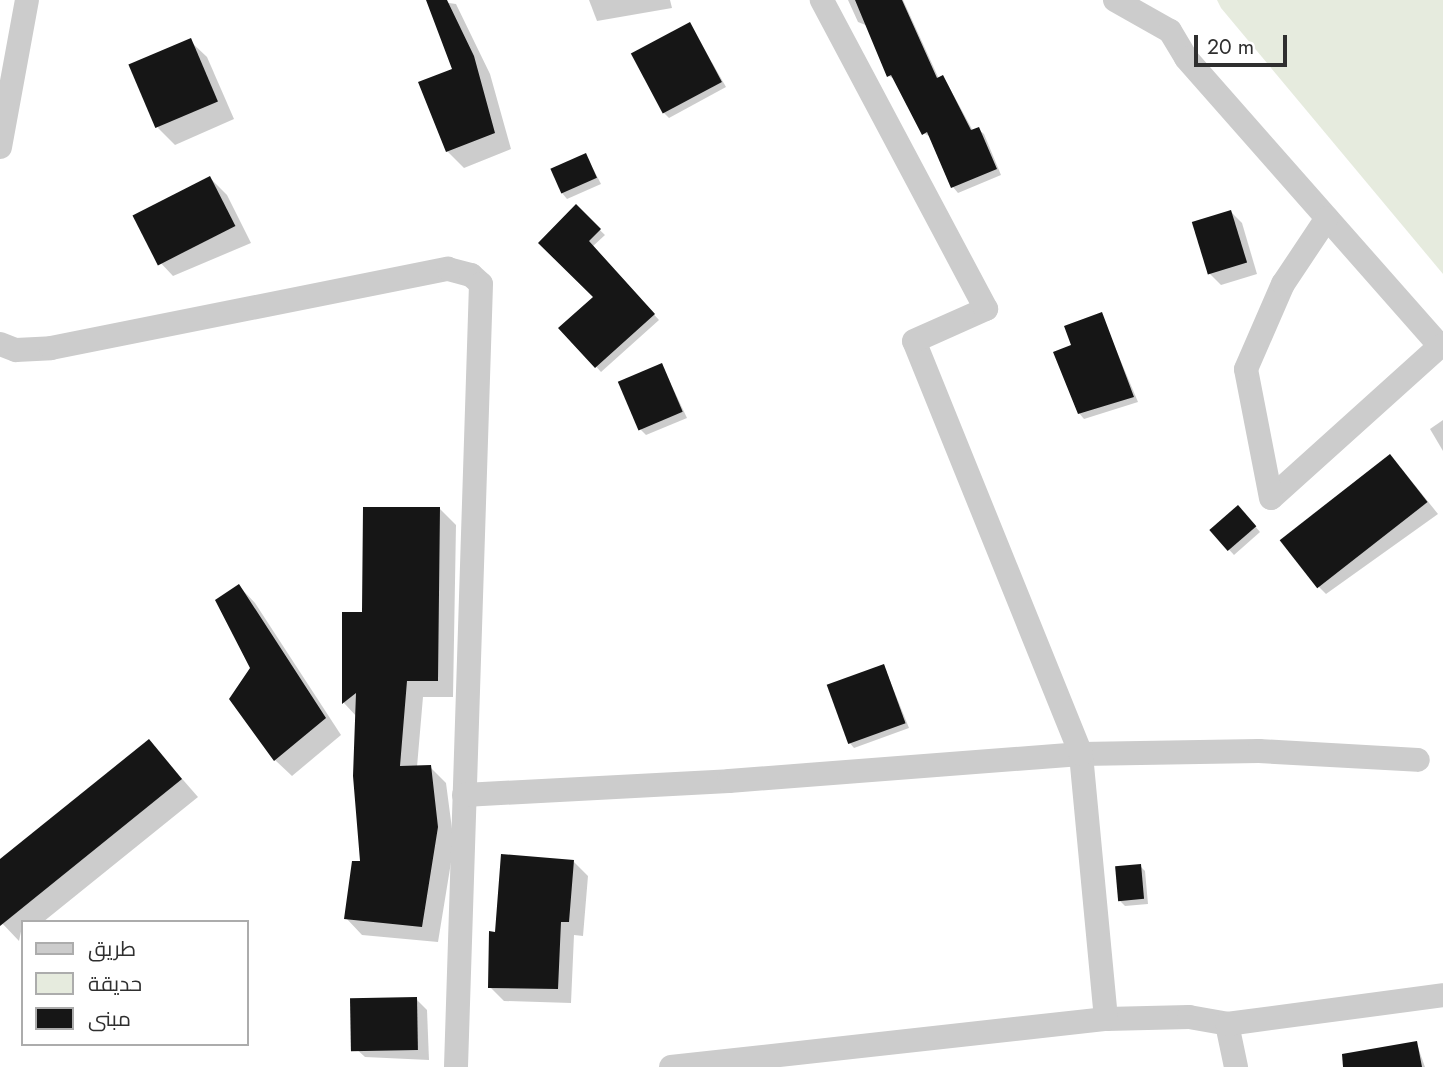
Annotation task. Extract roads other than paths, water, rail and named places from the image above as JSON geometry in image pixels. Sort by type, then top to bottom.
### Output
[{"type":"street","points":[[0,147],[27,0]]},
{"type":"street","points":[[821,0],[986,309],[914,341],[1081,754],[1106,1019]]},
{"type":"street","points":[[1115,0],[1170,31]]},
{"type":"street","points":[[1147,0],[1186,58],[1440,346],[1271,498],[1246,369],[1283,284],[1327,218]]},
{"type":"street","points":[[0,344],[16,350],[51,348],[448,269],[471,275],[481,284],[456,1067]]},
{"type":"street","points":[[464,795],[729,781],[1081,754],[1259,751],[1418,760]]},
{"type":"street","points":[[678,1067],[1106,1019],[1189,1017],[1227,1024],[1443,995]]},
{"type":"street","points":[[1227,1024],[1236,1067]]}]
